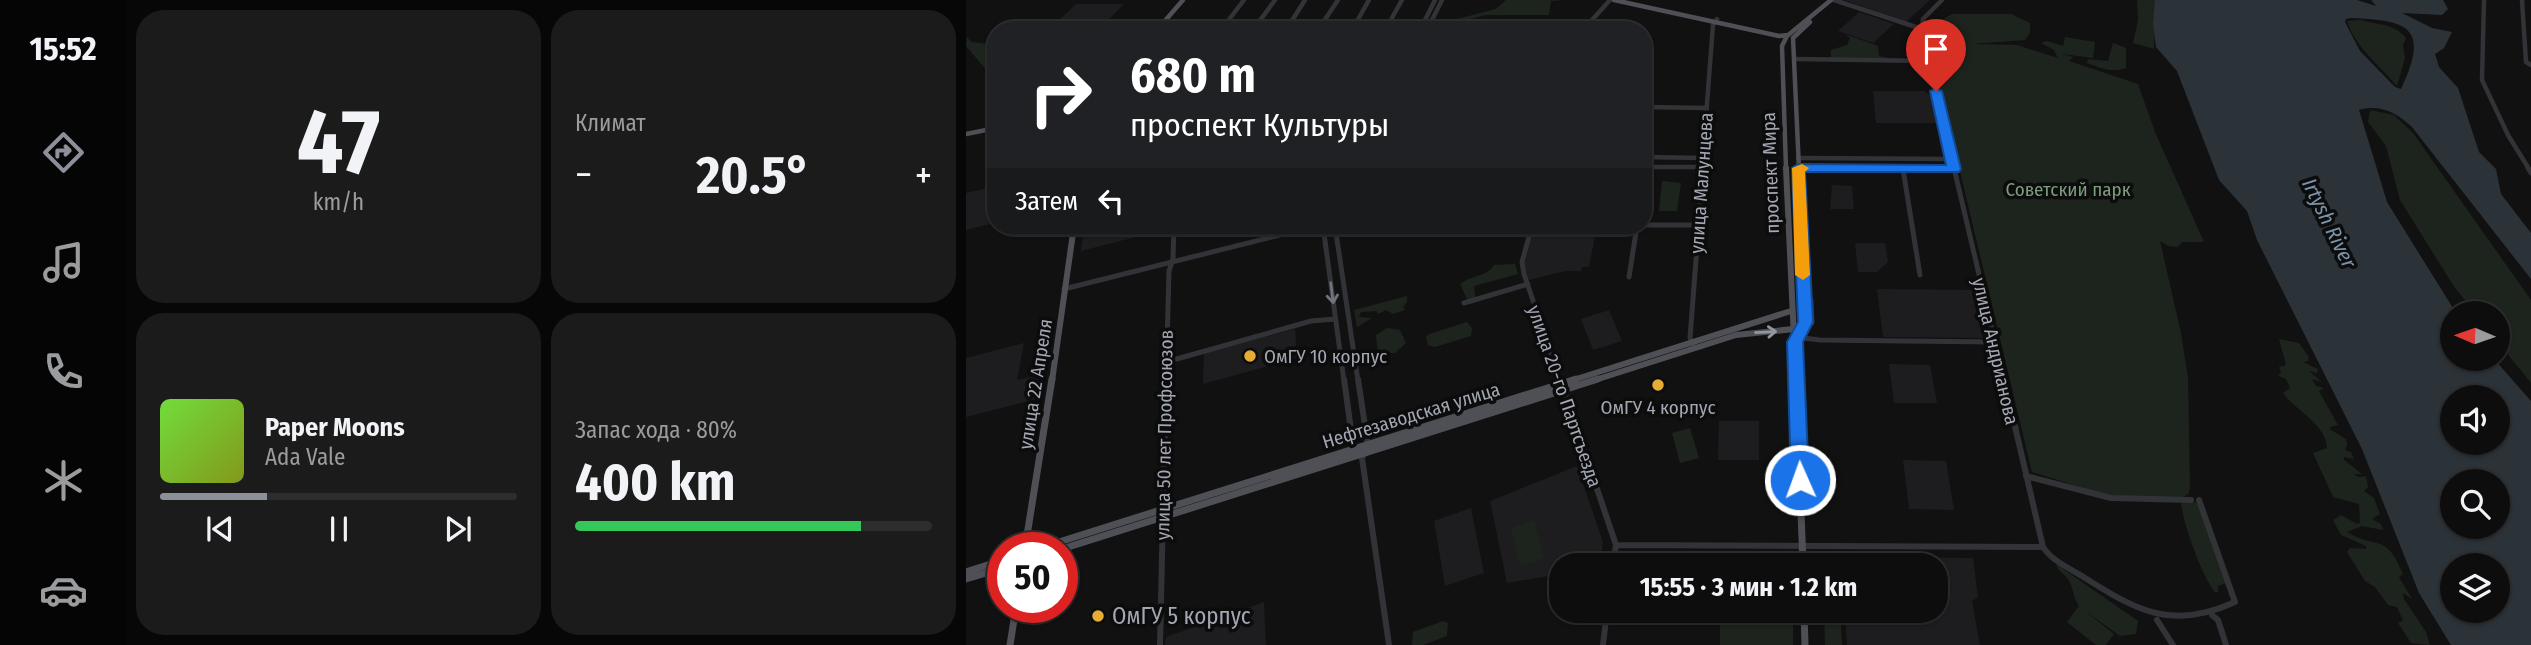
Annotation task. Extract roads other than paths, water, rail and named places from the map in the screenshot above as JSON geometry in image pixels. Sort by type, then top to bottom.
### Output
[{"type":"main road","points":[[1165,21],[1183,0]]},
{"type":"main road","points":[[1612,0],[1716,20],[1793,41]]},
{"type":"main road","points":[[1630,0],[1646,5]]},
{"type":"main road","name":"проспект Мира","points":[[1802,553],[1794,337],[1790,301],[1782,36],[1795,32],[1834,0]]},
{"type":"main road","name":"проспект Мира","points":[[1794,337],[1805,325],[1793,41],[1795,32]]},
{"type":"main road","points":[[966,134],[987,130]]},
{"type":"main road","points":[[1785,145],[1797,145]]},
{"type":"main road","points":[[1786,182],[1799,183]]},
{"type":"main road","name":"улица 22 Апреля","points":[[1028,532],[1073,235]]},
{"type":"main road","points":[[1790,301],[1796,307],[1801,306],[1804,301]]},
{"type":"main road","points":[[1791,311],[1800,313],[1805,325]]},
{"type":"main road","name":"Нефтезаводская улица","points":[[1078,537],[1361,453],[1791,311]]},
{"type":"main road","name":"Нефтезаводская улица","points":[[1693,345],[1738,334],[1794,337]]},
{"type":"main road","name":"Нефтезаводская улица","points":[[1078,543],[1162,514]]},
{"type":"main road","points":[[966,572],[987,565]]},
{"type":"main road","points":[[966,579],[987,573]]},
{"type":"main road","points":[[1010,645],[1013,623]]},
{"type":"main road","points":[[1804,623],[1805,645]]},
{"type":"street","points":[[1228,21],[1244,0]]},
{"type":"street","points":[[1259,21],[1275,0]]},
{"type":"street","points":[[1292,21],[1305,0]]},
{"type":"street","points":[[1324,21],[1338,0]]},
{"type":"street","points":[[1357,21],[1369,0]]},
{"type":"street","points":[[1390,21],[1402,0]]},
{"type":"street","points":[[1424,21],[1435,0]]},
{"type":"street","points":[[1432,21],[1442,0]]},
{"type":"street","points":[[1590,21],[1612,0]]},
{"type":"street","points":[[1834,0],[1922,29],[1923,19],[1942,0]]},
{"type":"street","points":[[2484,0],[2482,80],[2508,135],[2531,173]]},
{"type":"street","points":[[2522,0],[2526,62],[2531,65]]},
{"type":"street","name":"улица Малунцева","points":[[1693,345],[1706,108],[1716,20]]},
{"type":"street","name":"улица Андрианова","points":[[1922,29],[2043,547]]},
{"type":"street","points":[[1794,59],[1929,61]]},
{"type":"street","points":[[1652,107],[1706,108]]},
{"type":"street","points":[[1652,157],[1703,158]]},
{"type":"street","points":[[1798,158],[1951,159]]},
{"type":"street","points":[[1652,167],[1702,167]]},
{"type":"street","points":[[1798,168],[1954,169]]},
{"type":"street","points":[[1903,169],[1920,275]]},
{"type":"street","points":[[1652,225],[1698,225]]},
{"type":"street","name":"улица 50 лет Профсоюзов","points":[[1160,645],[1166,362],[1174,235]]},
{"type":"street","points":[[1064,289],[1280,235]]},
{"type":"street","points":[[1324,235],[1335,318],[1361,453]]},
{"type":"street","points":[[1336,235],[1361,453],[1389,645]]},
{"type":"street","name":"улица 20-го Партсъезда","points":[[1530,235],[1522,262],[1616,545],[1615,553]]},
{"type":"street","points":[[1629,277],[1636,235]]},
{"type":"street","points":[[1464,303],[1528,284]]},
{"type":"street","name":"проспект Мира","points":[[1804,290],[1811,300],[1812,323],[1805,325],[1808,340]]},
{"type":"street","points":[[1166,362],[1311,321],[1335,318]]},
{"type":"street","name":"Нефтезаводская улица","points":[[1794,337],[1808,340],[1994,342]]},
{"type":"street","points":[[1616,545],[2043,547],[2048,555],[2121,602],[2157,620],[2180,621],[2212,615],[2235,602],[2195,500],[2111,498],[2026,476]]},
{"type":"street","points":[[2212,615],[2218,620],[2226,645]]},
{"type":"street","points":[[2157,620],[2173,645]]},
{"type":"street","points":[[1603,645],[1606,623]]},
{"type":"water","name":"Irtysh River","points":[[2155,0],[2357,0],[2376,6],[2371,0],[2443,0],[2448,9],[2442,15],[2402,13],[2432,28],[2452,32],[2444,48],[2435,54],[2439,67],[2458,88],[2479,152],[2496,169],[2501,194],[2531,233],[2531,279],[2412,127],[2388,111],[2374,108],[2359,110],[2387,202],[2449,301],[2440,301],[2440,371],[2505,371],[2531,401],[2531,645],[2451,645],[2419,593],[2362,449],[2257,240],[2247,211],[2219,180],[2177,71],[2156,47],[2153,23]],"holes":[[[2351,18],[2388,22],[2409,32],[2413,41],[2413,53],[2401,89],[2395,87],[2360,51],[2345,22]]]},
{"type":"place","name":"ОмГУ 10 корпус","points":[[1250,356]]},
{"type":"place","name":"ОмГУ 4 корпус","points":[[1658,385]]},
{"type":"place","name":"ОмГУ 5 корпус","points":[[1098,616]]},
{"type":"park label","name":"Советский парк","points":[[2068,189]]}]
